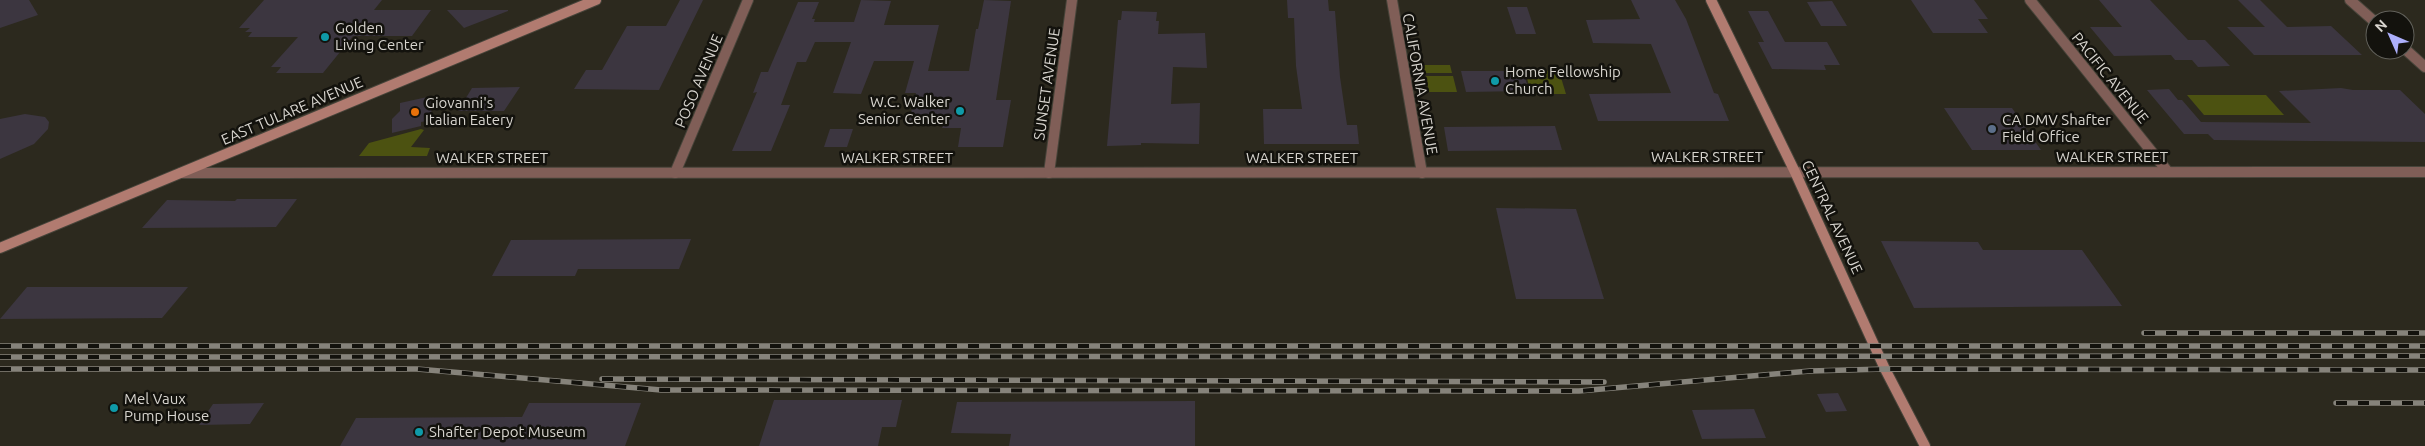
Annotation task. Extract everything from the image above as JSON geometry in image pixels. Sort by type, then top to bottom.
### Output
[{"type":"street","name":"EAST TULARE AVENUE","points":[[0,248],[583,2],[596,0]]},
{"type":"street","name":"POSO AVENUE","points":[[675,173],[748,0]]},
{"type":"street","name":"SUNSET AVENUE","points":[[1048,173],[1072,0]]},
{"type":"street","name":"CALIFORNIA AVENUE","points":[[1392,0],[1422,173]]},
{"type":"street","name":"CENTRAL AVENUE","points":[[1711,0],[1795,172],[1885,369],[1925,446]]},
{"type":"street","name":"PACIFIC AVENUE","points":[[2030,0],[2168,172]]},
{"type":"street","points":[[2350,0],[2365,13]]},
{"type":"street","points":[[2415,58],[2425,67]]},
{"type":"street","name":"WALKER STREET","points":[[180,173],[2425,172]]},
{"type":"street","points":[[0,242],[16,241]]},
{"type":"green space","points":[[1423,65],[1450,65],[1452,73],[1425,73]]},
{"type":"green space","points":[[1525,70],[1559,71],[1566,94],[1531,94]]},
{"type":"green space","points":[[1426,76],[1453,76],[1457,92],[1429,92]]},
{"type":"green space","points":[[2187,95],[2266,95],[2284,115],[2204,115]]},
{"type":"green space","points":[[421,129],[424,130],[411,147],[430,148],[427,156],[359,156],[369,143]]},
{"type":"building","points":[[0,0],[29,0],[38,15],[0,28]]},
{"type":"building","name":"Golden Living Center","points":[[264,0],[382,0],[374,10],[431,10],[412,36],[353,36],[323,73],[276,73],[281,67],[271,67],[298,37],[248,37],[252,32],[245,32],[250,28],[239,28]]},
{"type":"building","points":[[680,0],[703,0],[659,90],[574,89],[586,70],[602,70],[627,26],[666,26]]},
{"type":"building","points":[[861,0],[891,1],[884,25],[939,25],[928,71],[969,71],[976,29],[978,29],[984,0],[1011,1],[996,100],[1011,100],[1003,147],[958,147],[961,128],[942,128],[944,123],[908,124],[916,93],[905,93],[914,61],[874,61],[861,94],[833,93],[851,42],[815,42],[806,62],[797,62],[781,105],[790,105],[771,151],[732,151],[757,92],[753,93],[761,72],[768,72],[798,2],[819,2],[812,19],[815,19],[814,22],[854,22]]},
{"type":"building","points":[[1287,0],[1328,0],[1329,11],[1335,11],[1340,77],[1347,125],[1357,125],[1359,144],[1264,144],[1263,109],[1302,109],[1296,66],[1294,18],[1288,18]]},
{"type":"building","points":[[1631,0],[1675,0],[1686,19],[1714,93],[1718,94],[1729,121],[1598,121],[1589,94],[1671,93],[1651,44],[1593,43],[1586,20],[1640,19]]},
{"type":"building","points":[[1911,0],[1974,0],[1988,19],[1978,19],[1988,33],[1933,33]]},
{"type":"building","points":[[2099,0],[2150,0],[2188,40],[2205,40],[2230,66],[2198,67],[2192,60],[2175,60],[2171,55],[2114,56],[2090,27],[2122,27]]},
{"type":"building","points":[[2238,0],[2260,0],[2287,27],[2331,26],[2362,55],[2254,55],[2227,27],[2265,27]]},
{"type":"building","points":[[1832,1],[1847,26],[1821,26],[1807,2]]},
{"type":"building","points":[[1507,7],[1527,7],[1536,34],[1516,34]]},
{"type":"building","points":[[447,10],[508,10],[508,11],[464,28]]},
{"type":"building","points":[[1122,11],[1157,12],[1156,21],[1159,21],[1158,34],[1205,33],[1207,68],[1173,67],[1171,104],[1200,103],[1199,144],[1141,143],[1141,145],[1107,146],[1118,20],[1121,20]]},
{"type":"building","points":[[1748,11],[1768,11],[1785,42],[1827,42],[1840,65],[1824,65],[1826,70],[1772,69],[1758,42],[1764,42]]},
{"type":"building","name":"Home Fellowship Church","points":[[1461,71],[1523,71],[1529,91],[1466,92]]},
{"type":"building","points":[[520,87],[504,111],[458,111],[472,88]]},
{"type":"building","points":[[2341,88],[2353,90],[2400,90],[2425,114],[2425,142],[2214,140],[2208,134],[2184,134],[2147,90],[2169,89],[2178,100],[2182,100],[2201,122],[2311,123],[2279,91]]},
{"type":"building","name":"Giovanni's Italian Eatery","points":[[432,96],[431,120],[421,122],[421,126],[392,133],[392,119],[400,111],[400,103]]},
{"type":"building","name":"CA DMV Shafter Field Office","points":[[1944,108],[2012,108],[2041,150],[1972,150]]},
{"type":"building","points":[[25,114],[45,117],[49,122],[48,129],[34,144],[0,159],[0,119]]},
{"type":"building","points":[[1555,126],[1562,150],[1448,151],[1444,127]]},
{"type":"building","points":[[830,129],[853,129],[847,147],[824,147]]},
{"type":"building","points":[[237,199],[297,199],[276,227],[142,228],[167,200],[235,201]]},
{"type":"building","points":[[1496,208],[1576,209],[1604,299],[1516,299]]},
{"type":"building","points":[[691,239],[679,269],[578,269],[575,276],[492,276],[511,240]]},
{"type":"building","points":[[1881,241],[1978,242],[1983,250],[2082,250],[2122,306],[1914,308]]},
{"type":"building","points":[[27,287],[188,287],[162,318],[0,319]]},
{"type":"building","points":[[1838,393],[1847,411],[1826,412],[1817,394]]},
{"type":"building","points":[[774,400],[902,400],[896,427],[882,427],[878,446],[759,446]]},
{"type":"building","points":[[1195,401],[1195,446],[1009,446],[1011,434],[951,433],[957,402]]},
{"type":"building","points":[[264,403],[250,424],[199,425],[213,404]]},
{"type":"building","points":[[529,403],[641,403],[625,446],[340,446],[356,418],[522,417]]},
{"type":"building","points":[[1754,409],[1766,438],[1702,439],[1692,410]]},
{"type":"railway","points":[[2144,333],[2425,333]]},
{"type":"railway","points":[[0,346],[2425,346]]},
{"type":"railway","points":[[0,357],[2425,356]]},
{"type":"railway","points":[[0,369],[417,369],[661,390],[1579,391],[1810,371],[1885,369],[2425,370]]},
{"type":"railway","points":[[602,379],[1604,382]]},
{"type":"railway","points":[[2336,403],[2425,403]]},
{"type":"place","name":"Golden Living Center","points":[[325,37]]},
{"type":"place","name":"Home Fellowship Church","points":[[1495,81]]},
{"type":"place","name":"W.C. Walker Senior Center","points":[[960,111]]},
{"type":"place","name":"Giovanni's Italian Eatery","points":[[415,112]]},
{"type":"place","name":"CA DMV Shafter Field Office","points":[[1992,129]]},
{"type":"place","name":"Mel Vaux Pump House","points":[[114,408]]},
{"type":"place","name":"Shafter Depot Museum","points":[[419,432]]}]
